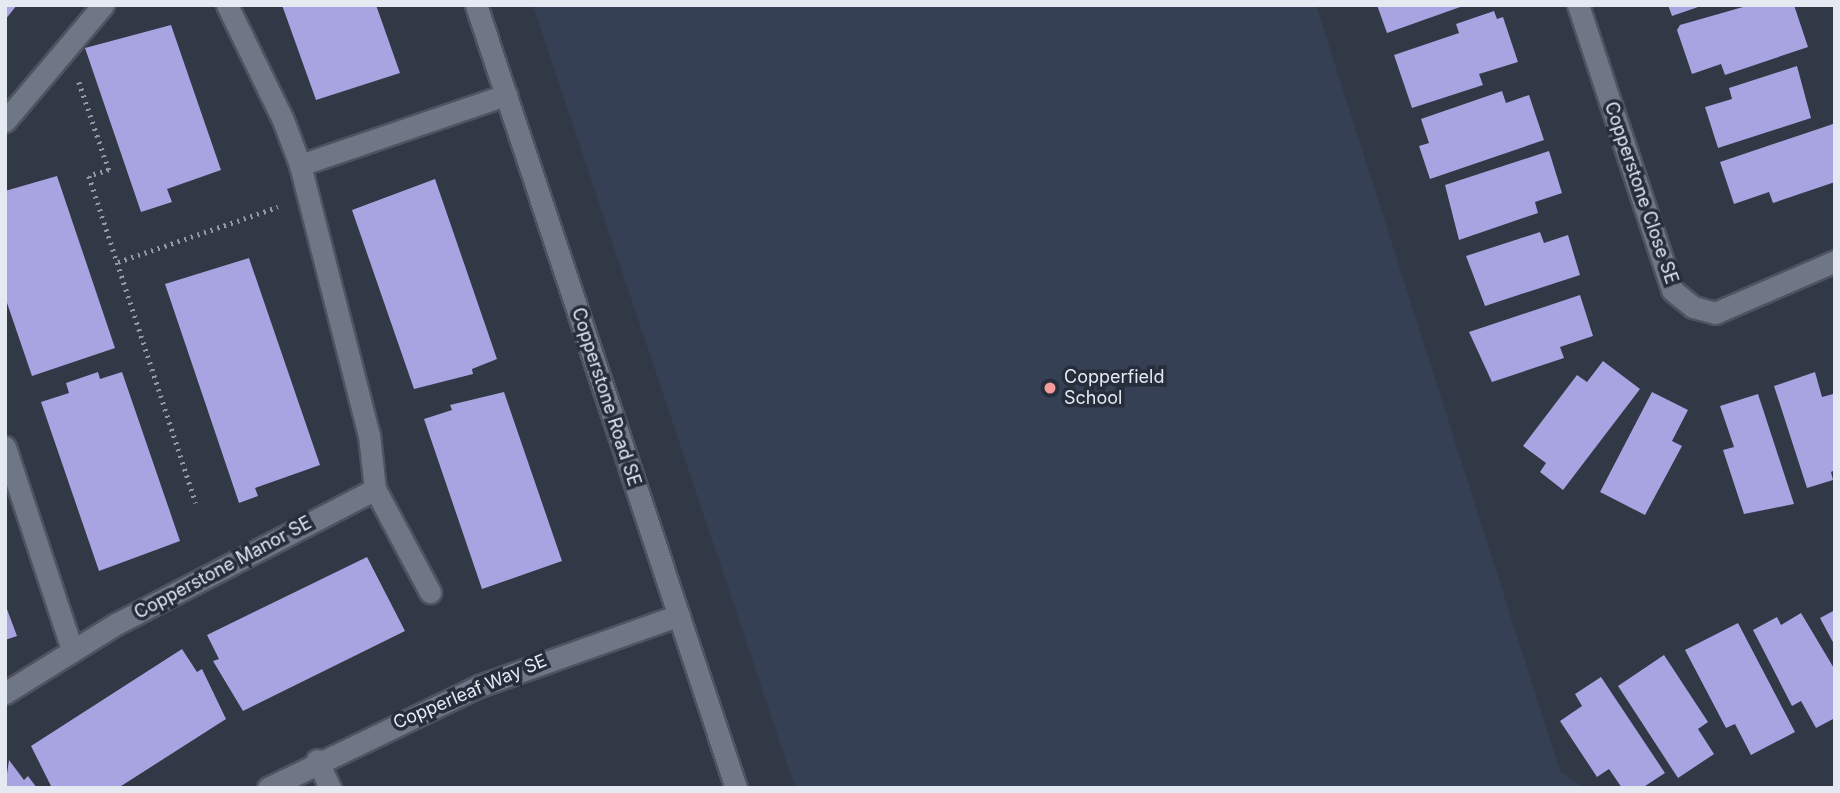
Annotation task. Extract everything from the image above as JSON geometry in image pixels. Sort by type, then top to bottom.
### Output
[{"type":"street","points":[[5,121],[103,5]]},
{"type":"street","points":[[227,5],[283,120],[300,165],[369,435],[375,489],[430,592]]},
{"type":"street","name":"Copperstone Road SE","points":[[476,5],[736,788]]},
{"type":"street","name":"Copperstone Close SE","points":[[1578,5],[1672,290],[1693,307],[1716,313],[1835,261]]},
{"type":"street","points":[[300,165],[506,95]]},
{"type":"street","points":[[5,447],[72,649]]},
{"type":"street","name":"Copperstone Manor SE","points":[[5,693],[72,649],[375,489]]},
{"type":"street","name":"Copperleaf Way SE","points":[[268,788],[317,760],[479,686],[679,615]]},
{"type":"street","points":[[317,760],[330,788]]},
{"type":"path","points":[[78,79],[109,170],[89,176],[200,502],[196,503]]},
{"type":"path","points":[[118,262],[279,207]]},
{"type":"shaded area","name":"Copperfield School","points":[[533,5],[1316,5],[1560,771],[1584,788],[795,788]]},
{"type":"building","points":[[5,5],[17,5],[5,20]]},
{"type":"building","points":[[282,5],[376,5],[400,73],[316,100]]},
{"type":"building","points":[[1377,5],[1463,5],[1463,6],[1387,33]]},
{"type":"building","points":[[1668,5],[1701,5],[1701,6],[1672,16]]},
{"type":"building","points":[[1750,5],[1794,5],[1808,47],[1725,75],[1721,64],[1692,74],[1677,30],[1680,25]]},
{"type":"building","points":[[1494,11],[1497,19],[1503,17],[1518,62],[1479,74],[1483,85],[1412,108],[1394,55],[1459,33],[1456,24]]},
{"type":"building","points":[[171,25],[221,170],[167,189],[172,202],[141,212],[85,48]]},
{"type":"building","points":[[1797,66],[1811,118],[1718,148],[1705,107],[1732,99],[1729,88]]},
{"type":"building","points":[[1502,91],[1506,103],[1529,95],[1544,140],[1430,179],[1419,146],[1429,143],[1421,119]]},
{"type":"building","points":[[1833,124],[1835,182],[1773,203],[1769,192],[1734,204],[1720,162]]},
{"type":"building","points":[[1549,151],[1562,193],[1535,202],[1538,213],[1459,240],[1445,185]]},
{"type":"building","points":[[57,176],[115,348],[32,376],[5,297],[5,191]]},
{"type":"building","points":[[435,179],[497,359],[472,369],[473,374],[414,389],[352,210]]},
{"type":"building","points":[[1540,232],[1544,243],[1568,235],[1580,275],[1485,306],[1466,256]]},
{"type":"building","points":[[249,258],[320,465],[255,488],[258,496],[239,503],[165,284]]},
{"type":"building","points":[[1580,295],[1593,336],[1560,347],[1564,358],[1492,382],[1469,332]]},
{"type":"building","points":[[1603,361],[1640,389],[1563,490],[1540,472],[1546,463],[1523,446],[1577,375],[1587,382]]},
{"type":"building","points":[[98,372],[100,379],[122,372],[180,541],[99,571],[41,402],[69,393],[66,383]]},
{"type":"building","points":[[1815,372],[1822,397],[1833,394],[1835,400],[1835,470],[1831,472],[1833,480],[1807,488],[1774,386]]},
{"type":"building","points":[[504,392],[562,561],[482,589],[424,419],[452,410],[450,405]]},
{"type":"building","points":[[1652,392],[1688,410],[1672,441],[1682,446],[1645,515],[1600,492]]},
{"type":"building","points":[[1758,394],[1794,504],[1744,514],[1723,450],[1734,447],[1720,406]]},
{"type":"building","points":[[367,557],[405,631],[243,711],[213,661],[219,659],[207,635]]},
{"type":"building","points":[[5,604],[17,636],[5,640]]},
{"type":"building","points":[[1835,610],[1835,646],[1820,618]]},
{"type":"building","points":[[1801,613],[1835,670],[1835,718],[1816,728],[1801,701],[1792,706],[1753,630],[1777,617],[1781,625]]},
{"type":"building","points":[[1738,623],[1795,732],[1751,755],[1735,724],[1726,728],[1685,650]]},
{"type":"building","points":[[182,649],[197,672],[202,669],[226,719],[118,788],[52,788],[31,746]]},
{"type":"building","points":[[1664,655],[1708,722],[1698,729],[1714,754],[1678,778],[1618,686]]},
{"type":"building","points":[[1601,677],[1665,773],[1642,788],[1622,788],[1609,769],[1597,777],[1560,721],[1582,706],[1575,694]]},
{"type":"building","points":[[9,760],[24,780],[28,776],[37,788],[5,788]]},
{"type":"place","name":"Copperfield School","points":[[1050,388]]}]
